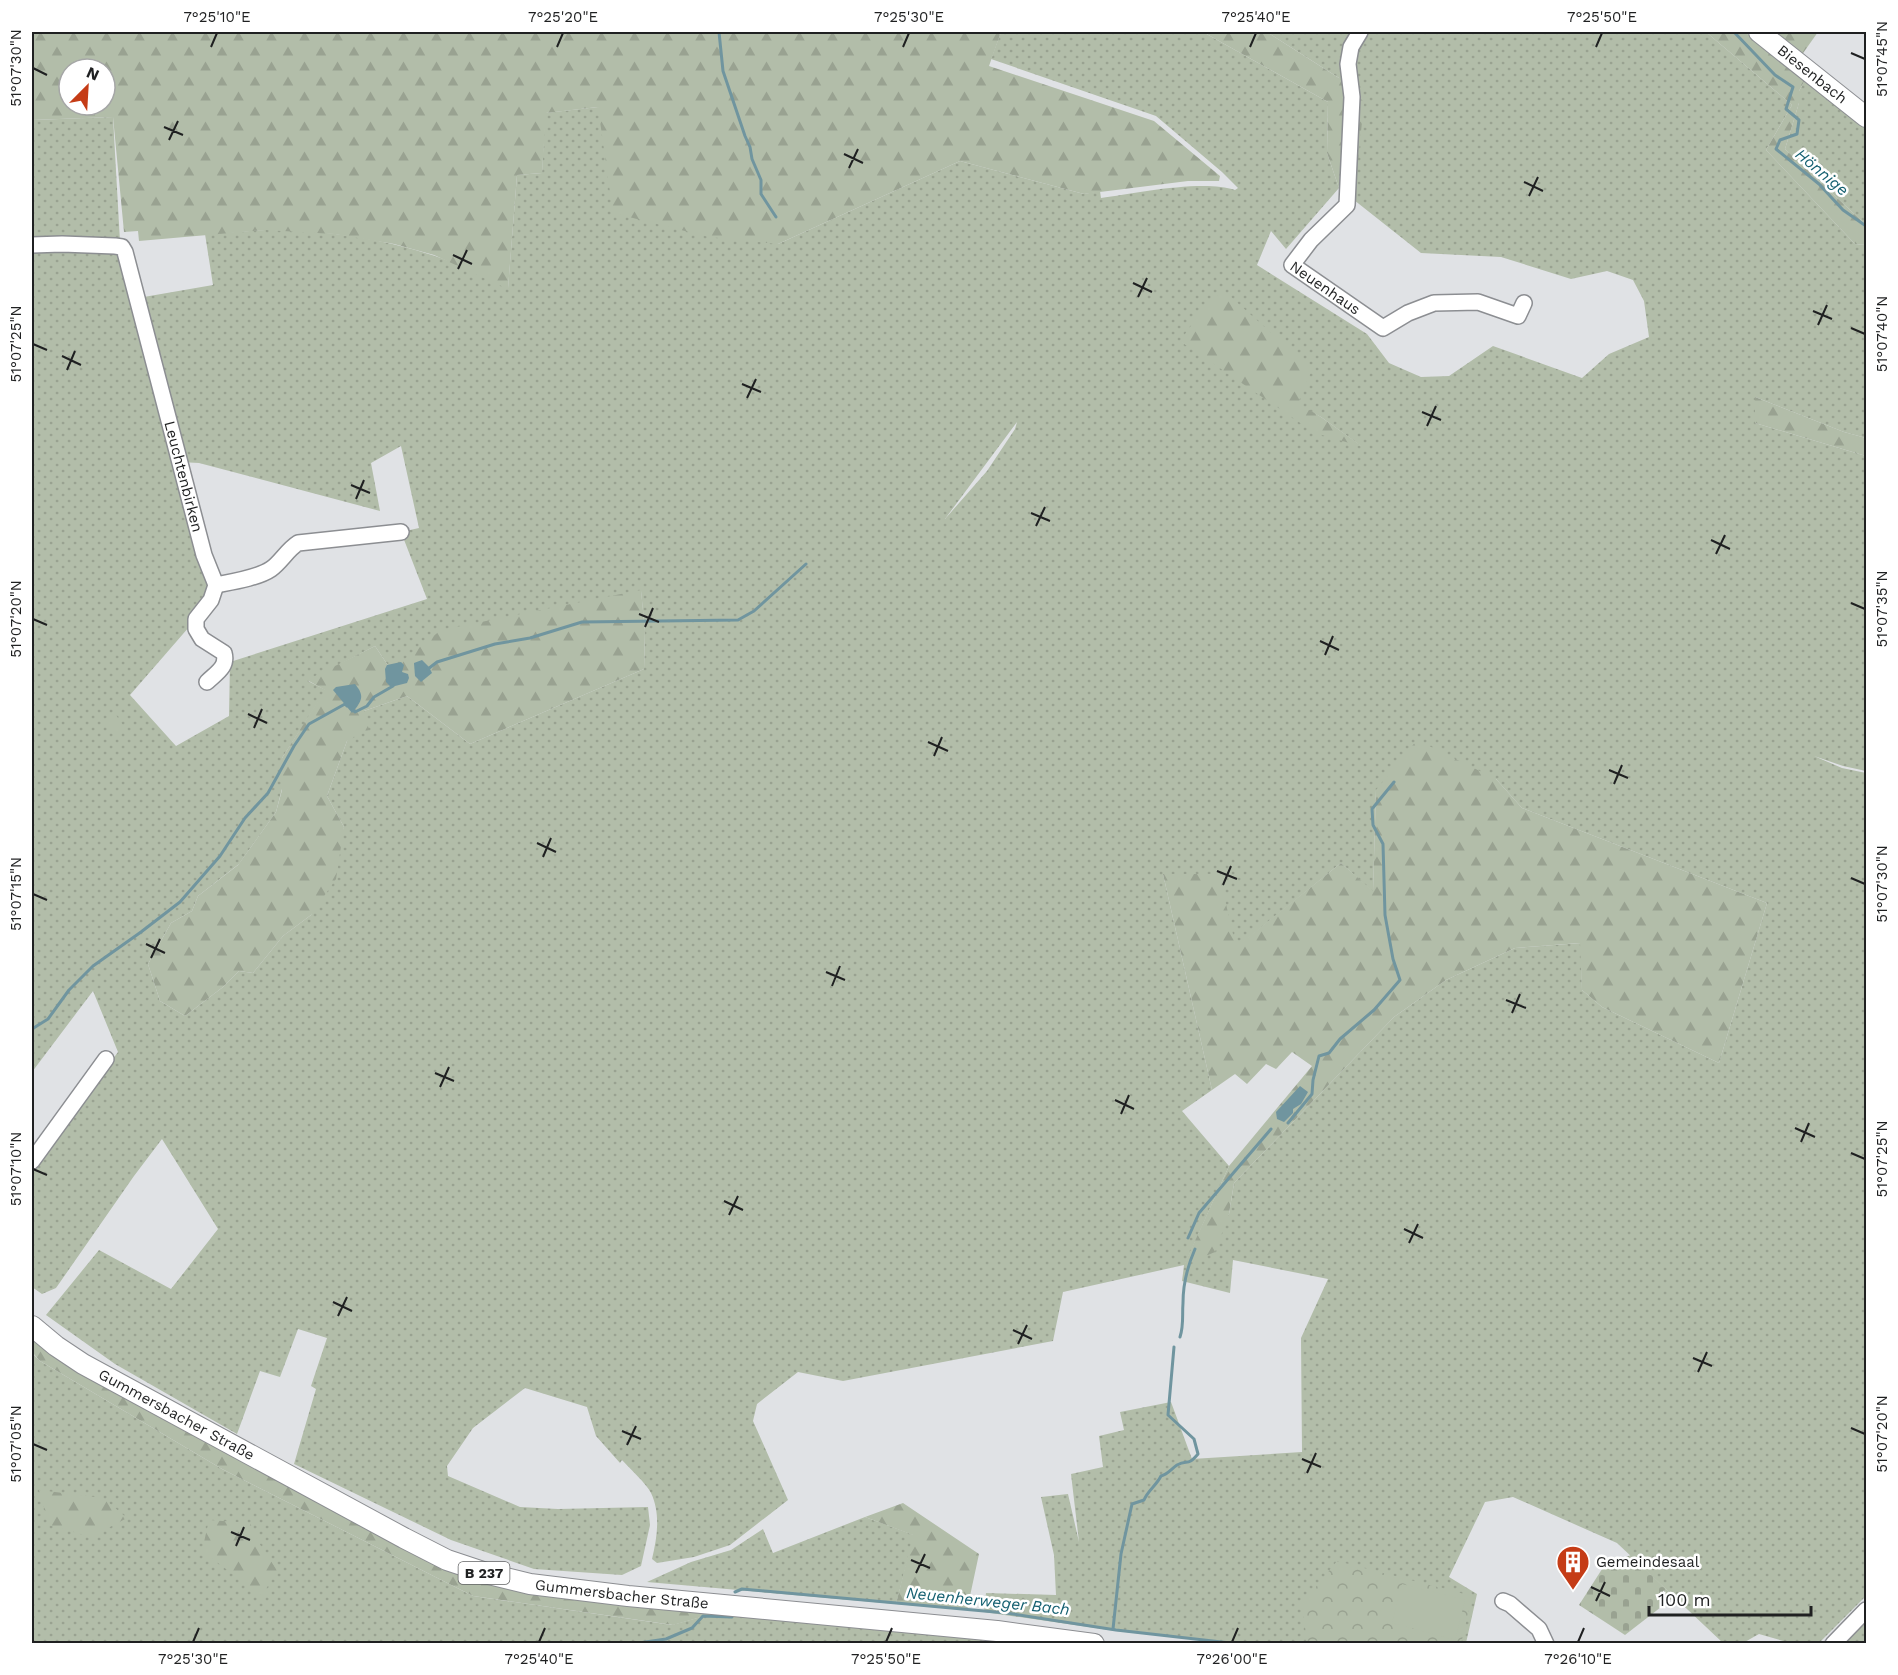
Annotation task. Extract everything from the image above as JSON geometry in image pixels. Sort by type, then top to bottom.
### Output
[{"type":"main road","name":"Biesenbach","points":[[1759,32],[1866,117]]},
{"type":"main road","name":"Gummersbacher Straße","points":[[32,1326],[83,1365],[158,1406],[447,1560],[489,1575],[530,1584],[617,1595],[997,1631],[1094,1644]]},
{"type":"street","name":"Neuenhaus","points":[[1360,32],[1351,47],[1348,64],[1352,97],[1347,205],[1311,240],[1292,265],[1383,328],[1408,313],[1434,303],[1478,302],[1518,316],[1524,303]]},
{"type":"street","name":"Leuchtenbirken","points":[[32,245],[122,247],[125,252],[204,555],[216,585]]},
{"type":"street","points":[[207,682],[222,667],[226,659],[224,653],[202,639],[196,629],[196,619],[211,600],[216,585],[238,581],[270,570],[290,548],[298,543],[401,532]]},
{"type":"street","points":[[32,1161],[106,1059]]},
{"type":"street","points":[[1503,1601],[1510,1604],[1539,1629],[1546,1644]]},
{"type":"street","points":[[1833,1644],[1864,1613]]},
{"type":"green space","points":[[32,32],[1001,32],[989,66],[1154,121],[1220,176],[1219,181],[1188,181],[1084,194],[960,161],[778,244],[709,237],[613,213],[598,107],[546,113],[542,173],[517,175],[508,289],[434,255],[394,244],[334,234],[266,230],[139,241],[138,231],[124,232],[113,117],[32,120]]},
{"type":"green space","points":[[1001,32],[1203,32],[1328,102],[1327,153],[1339,188],[1286,249],[1271,231],[1257,265],[1367,334],[1389,363],[1421,377],[1449,376],[1493,346],[1582,378],[1609,354],[1649,337],[1644,301],[1633,280],[1607,271],[1571,279],[1501,257],[1421,253],[1354,200],[1339,78],[1267,32],[1706,32],[1792,105],[1766,150],[1855,244],[1866,245],[1866,438],[1844,432],[1755,397],[1755,423],[1866,456],[1866,771],[1814,756],[1842,768],[1866,773],[1866,1596],[1819,1643],[1790,1643],[1759,1634],[1743,1643],[1723,1643],[1617,1543],[1513,1497],[1485,1502],[1449,1577],[1477,1594],[1466,1643],[1230,1643],[1116,1631],[984,1612],[986,1593],[1056,1595],[1054,1555],[1041,1497],[1068,1494],[1079,1542],[1071,1474],[1103,1467],[1099,1436],[1124,1430],[1120,1412],[1171,1402],[1192,1459],[1302,1452],[1301,1338],[1328,1279],[1233,1260],[1230,1293],[1182,1281],[1184,1265],[1063,1292],[1053,1341],[843,1381],[798,1372],[757,1404],[753,1421],[788,1500],[730,1545],[694,1557],[657,1563],[652,1559],[657,1534],[657,1518],[649,1489],[622,1460],[620,1463],[596,1436],[587,1407],[525,1388],[473,1428],[447,1466],[448,1476],[520,1507],[558,1509],[648,1507],[650,1525],[641,1566],[622,1575],[534,1569],[451,1540],[294,1464],[316,1389],[311,1386],[327,1338],[298,1329],[280,1377],[260,1371],[237,1434],[115,1364],[46,1315],[99,1250],[171,1289],[218,1229],[162,1139],[56,1288],[42,1294],[32,1287],[32,1168],[118,1052],[93,991],[32,1072],[32,249],[117,252],[124,265],[210,584],[196,619],[130,695],[176,746],[229,716],[230,662],[427,599],[401,532],[419,528],[401,446],[371,463],[380,511],[199,463],[180,462],[138,298],[213,285],[205,234],[286,230],[371,239],[442,258],[508,288],[517,175],[542,173],[545,113],[598,107],[778,244],[960,161],[1084,194],[1100,191],[1101,198],[1188,186],[1222,187],[1235,190],[1238,188],[1156,116],[991,59]],"holes":[[[1180,341],[1321,417],[1361,446]],[[1017,422],[1015,429],[987,471],[945,519]],[[641,591],[645,631],[644,669],[470,744],[407,696],[364,711],[347,741],[327,796],[344,827],[311,915],[283,936],[253,973],[239,971],[223,987],[185,1016],[160,1001],[148,964],[171,923],[192,911],[198,896],[239,864],[276,812],[282,789],[282,758],[326,690],[308,681],[375,646],[391,670]],[[1496,779],[1522,808],[1767,903],[1719,1063],[1602,1007],[1582,990],[1581,943],[1515,948],[1446,980],[1394,1017],[1234,1183],[1229,1214],[1185,1264],[1229,1166],[1182,1111],[1212,1090],[1163,874],[1236,948],[1341,863],[1373,892],[1376,790]]]},
{"type":"green space","points":[[1203,32],[1267,32],[1339,78],[1364,102],[1354,200],[1339,188],[1327,153],[1328,102]]},
{"type":"green space","points":[[1706,32],[1745,32],[1805,80],[1799,91],[1799,103],[1785,149],[1866,225],[1866,245],[1855,244],[1766,150],[1792,105]]},
{"type":"green space","points":[[1771,32],[1818,32],[1801,56]]},
{"type":"green space","points":[[1805,80],[1866,125],[1866,225],[1785,149],[1799,103],[1799,91]]},
{"type":"green space","points":[[113,117],[120,242],[32,243],[32,120]]},
{"type":"green space","points":[[1224,291],[1312,369],[1298,403],[1363,447],[1315,433],[1180,341],[1208,302]]},
{"type":"green space","points":[[1755,397],[1844,432],[1866,438],[1866,456],[1755,423]]},
{"type":"green space","points":[[641,590],[645,631],[644,669],[470,744],[407,696],[364,711],[369,730],[347,741],[327,796],[344,827],[336,879],[311,915],[283,936],[253,973],[239,971],[223,987],[185,1016],[160,1001],[148,964],[171,923],[192,911],[198,896],[238,865],[276,812],[282,790],[282,758],[325,690],[307,680],[375,646],[391,670],[441,630]]},
{"type":"green space","points":[[114,712],[128,733],[117,733],[105,719]]},
{"type":"green space","points":[[1417,740],[1496,779],[1522,808],[1767,903],[1719,1063],[1602,1007],[1582,990],[1580,943],[1515,948],[1446,980],[1394,1017],[1234,1183],[1229,1214],[1215,1252],[1184,1265],[1229,1166],[1312,1066],[1292,1052],[1276,1069],[1266,1064],[1247,1084],[1235,1074],[1212,1090],[1163,874],[1219,874],[1236,947],[1341,863],[1373,891],[1376,790]]},
{"type":"green space","points":[[32,1337],[442,1565],[719,1612],[673,1625],[473,1596],[222,1469],[40,1361],[32,1352]]},
{"type":"green space","points":[[32,1353],[40,1361],[222,1469],[473,1596],[672,1625],[719,1612],[991,1641],[991,1643],[32,1643]]},
{"type":"green space","points":[[39,1490],[103,1498],[127,1518],[91,1537],[49,1525]]},
{"type":"green space","points":[[903,1503],[979,1554],[967,1610],[896,1604],[913,1535],[865,1517]]},
{"type":"green space","points":[[865,1517],[914,1535],[896,1604],[647,1582],[691,1562],[731,1550],[763,1529],[773,1553]]},
{"type":"green space","points":[[209,1520],[250,1523],[259,1543],[277,1570],[262,1596],[202,1551]]},
{"type":"green space","points":[[1631,1555],[1674,1597],[1625,1635],[1579,1605],[1604,1566]]},
{"type":"green space","points":[[1337,1561],[1472,1596],[1461,1644],[1307,1642],[1302,1604]]},
{"type":"green space","points":[[1402,1584],[1465,1600],[1455,1640],[1392,1623]]},
{"type":"green space","points":[[1866,1617],[1866,1643],[1841,1643]]},
{"type":"water","points":[[422,660],[432,673],[421,682],[415,676],[414,663]]},
{"type":"water","points":[[401,662],[404,665],[402,672],[408,674],[407,683],[391,687],[386,682],[385,669],[387,665]]},
{"type":"water","points":[[355,684],[361,698],[352,713],[333,690],[336,687]]},
{"type":"water","points":[[1300,1086],[1308,1092],[1301,1104],[1293,1109],[1293,1113],[1284,1122],[1277,1119],[1276,1112]]},
{"type":"waterway","points":[[719,32],[723,71],[761,180],[761,194],[776,217]]},
{"type":"waterway","name":"Hönnige","points":[[1734,32],[1775,75],[1793,87],[1786,109],[1799,120],[1797,134],[1780,140],[1776,149],[1819,184],[1843,210],[1866,226]]},
{"type":"waterway","points":[[428,669],[437,662],[495,644],[530,638],[582,622],[738,620],[754,611],[806,564]]},
{"type":"waterway","points":[[353,710],[355,712],[367,706],[374,697],[393,686]]},
{"type":"waterway","points":[[32,1029],[48,1019],[69,990],[93,966],[180,902],[220,856],[245,818],[268,793],[309,724],[345,704],[347,706]]},
{"type":"waterway","points":[[1288,1123],[1312,1094],[1319,1056],[1329,1053],[1340,1039],[1374,1010],[1400,980],[1393,959],[1385,915],[1383,844],[1373,825],[1372,809],[1394,782]]},
{"type":"waterway","points":[[1188,1238],[1199,1213],[1271,1129]]},
{"type":"waterway","points":[[1180,1337],[1185,1282],[1195,1249]]},
{"type":"waterway","points":[[1113,1629],[1121,1554],[1132,1504],[1144,1500],[1161,1476],[1177,1465],[1189,1462],[1198,1454],[1194,1439],[1168,1415],[1174,1347]]},
{"type":"waterway","name":"Neuenherweger Bach","points":[[735,1592],[742,1589],[1006,1613],[1116,1630],[1239,1644]]},
{"type":"waterway","name":"Neuenherweger Bach","points":[[632,1644],[666,1639],[692,1628],[703,1616],[732,1617]]},
{"type":"place","name":"Gemeindesaal","points":[[1573,1591]]}]
